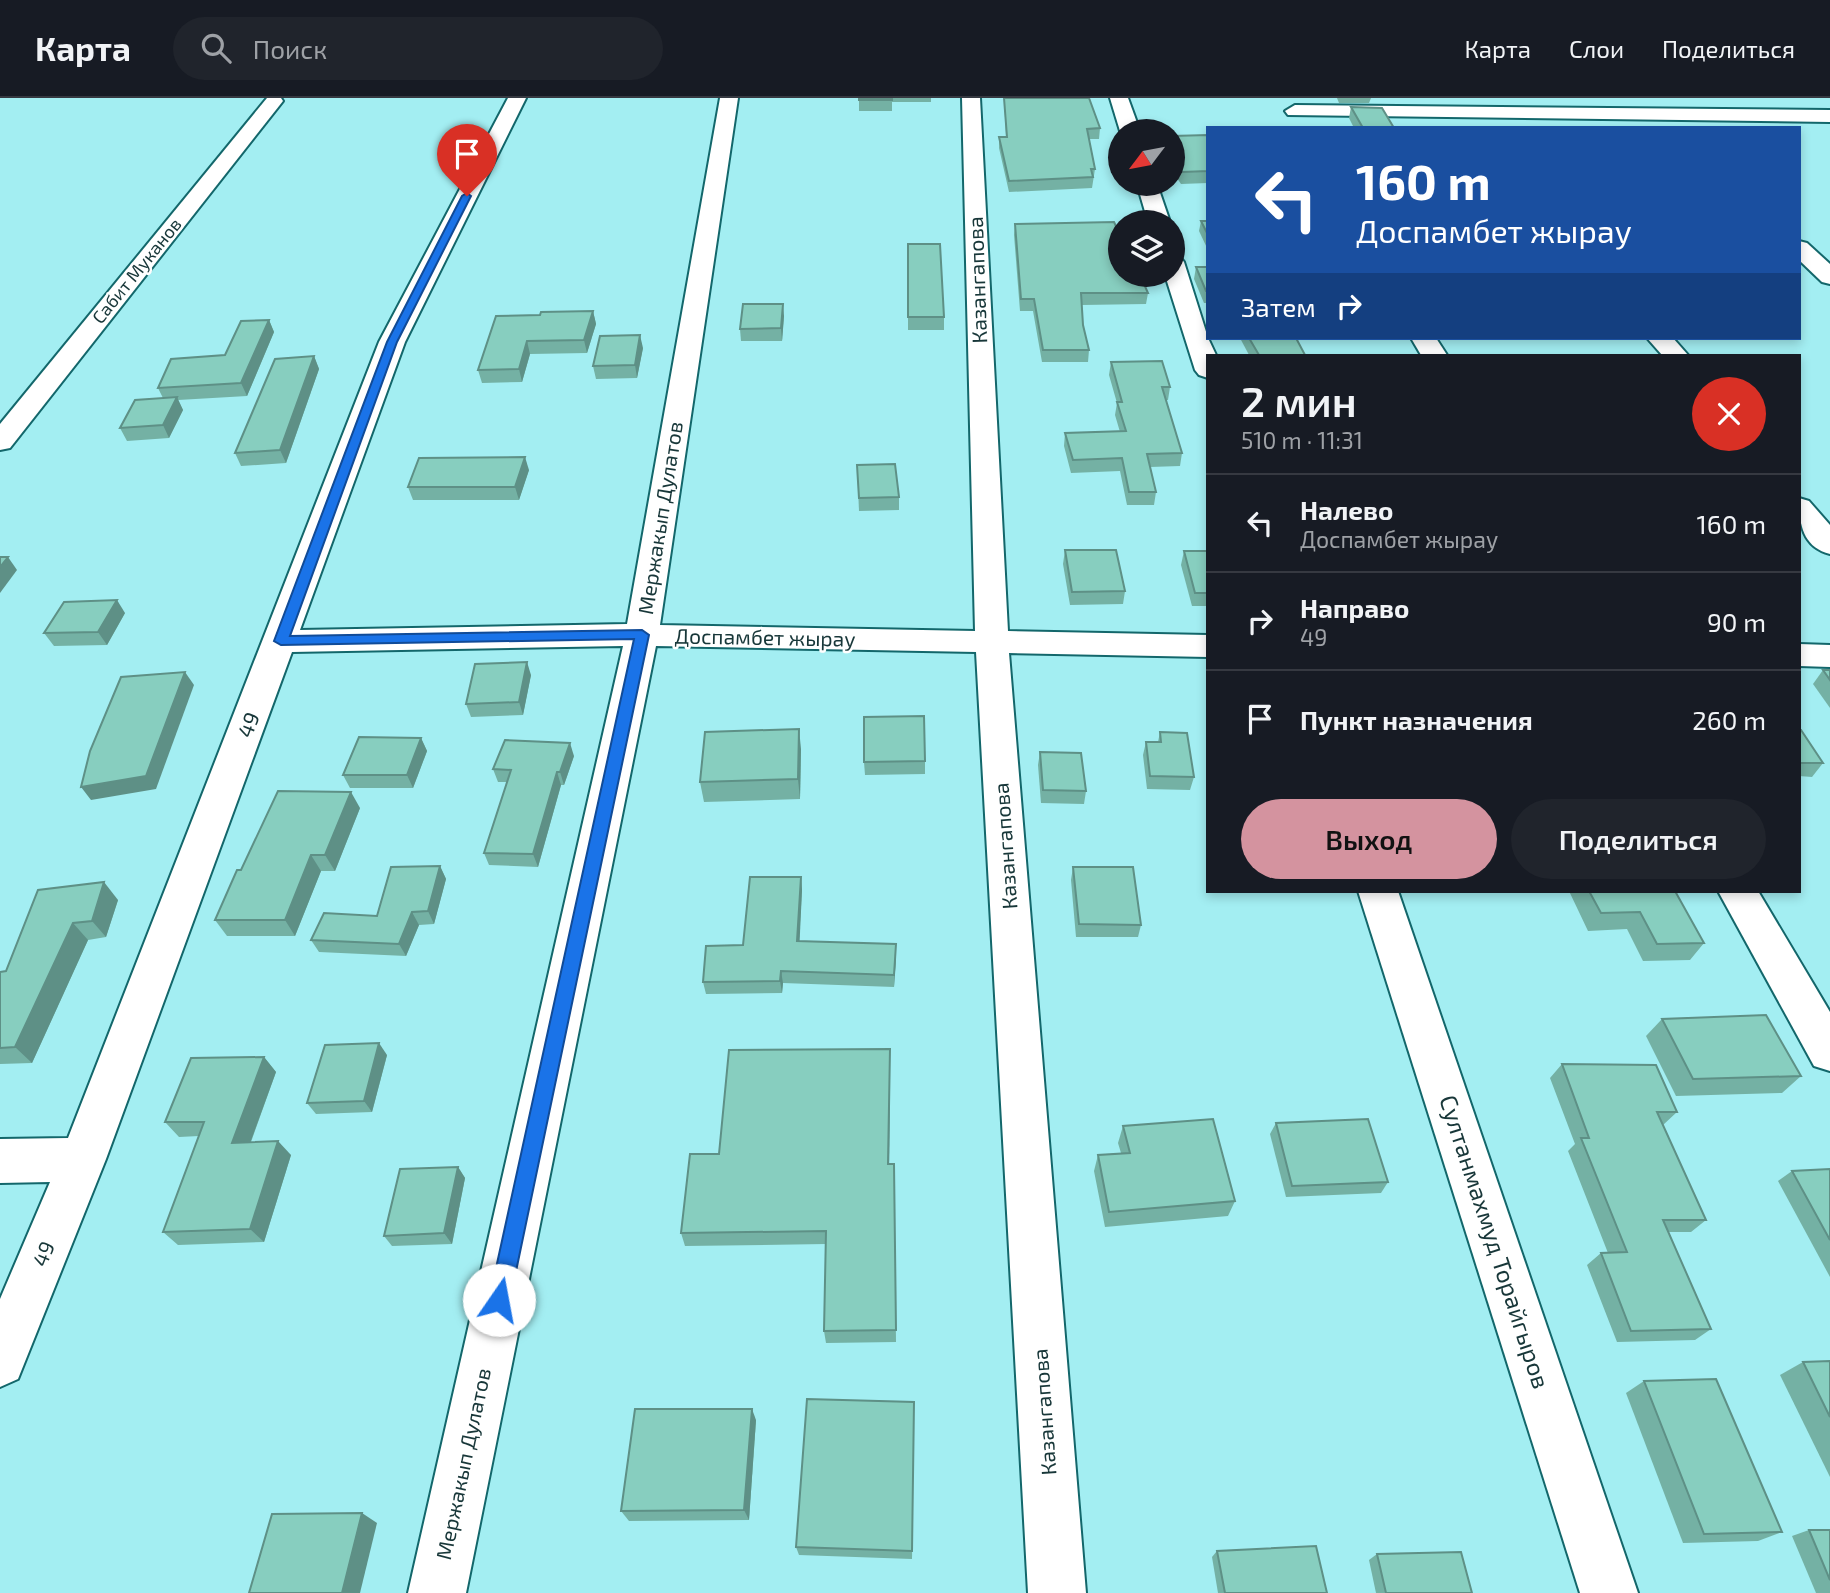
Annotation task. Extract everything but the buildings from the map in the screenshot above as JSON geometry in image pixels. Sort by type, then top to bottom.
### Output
[{"type":"street","name":"49","points":[[0,1361],[83,1159],[392,342],[517,98]]},
{"type":"street","name":"Мержакып Дулатов","points":[[437,1593],[642,635],[729,98]]},
{"type":"street","name":"Казангапова","points":[[971,98],[992,643],[1057,1593]]},
{"type":"street","points":[[1119,98],[1126,119]]},
{"type":"street","points":[[1635,98],[1661,121]]},
{"type":"street","name":"Сабит Муканов","points":[[0,442],[274,101]]},
{"type":"street","points":[[1470,105],[1486,126]]},
{"type":"street","points":[[1295,112],[1470,105],[1661,121],[1830,116]]},
{"type":"street","points":[[1801,250],[1830,277]]},
{"type":"street","points":[[1180,287],[1206,364]]},
{"type":"street","points":[[1662,340],[1674,354]]},
{"type":"street","points":[[1801,509],[1830,545]]},
{"type":"street","name":"Доспамбет жырау","points":[[281,641],[642,635],[1206,646]]},
{"type":"street","points":[[1801,655],[1830,656]]},
{"type":"street","name":"Султанмахмуд Торайгыров","points":[[1379,893],[1609,1593]]},
{"type":"street","points":[[1739,893],[1830,1052]]},
{"type":"street","points":[[0,1161],[83,1159]]},
{"type":"route","points":[[467,196],[392,342],[281,641],[642,635],[499,1300]]}]
